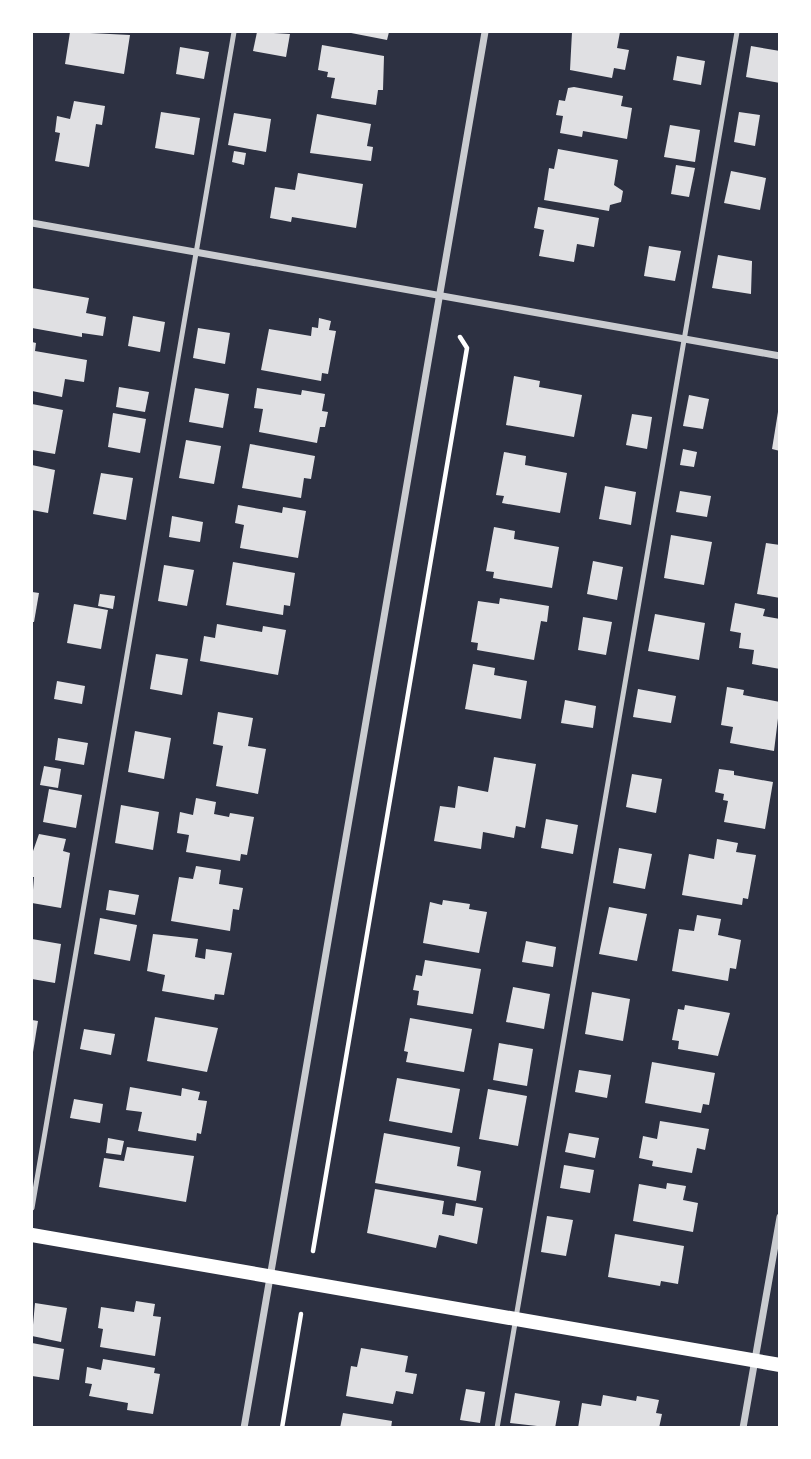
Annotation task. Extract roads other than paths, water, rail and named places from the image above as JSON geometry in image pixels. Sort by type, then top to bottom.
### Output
[{"type":"main road","points":[[32,1235],[779,1365]]},
{"type":"street","points":[[244,1427],[485,32]]},
{"type":"street","points":[[32,223],[779,356]]},
{"type":"street","points":[[743,1427],[779,1217]]},
{"type":"lane","points":[[32,1208],[234,32]]},
{"type":"lane","points":[[497,1427],[737,32]]}]
